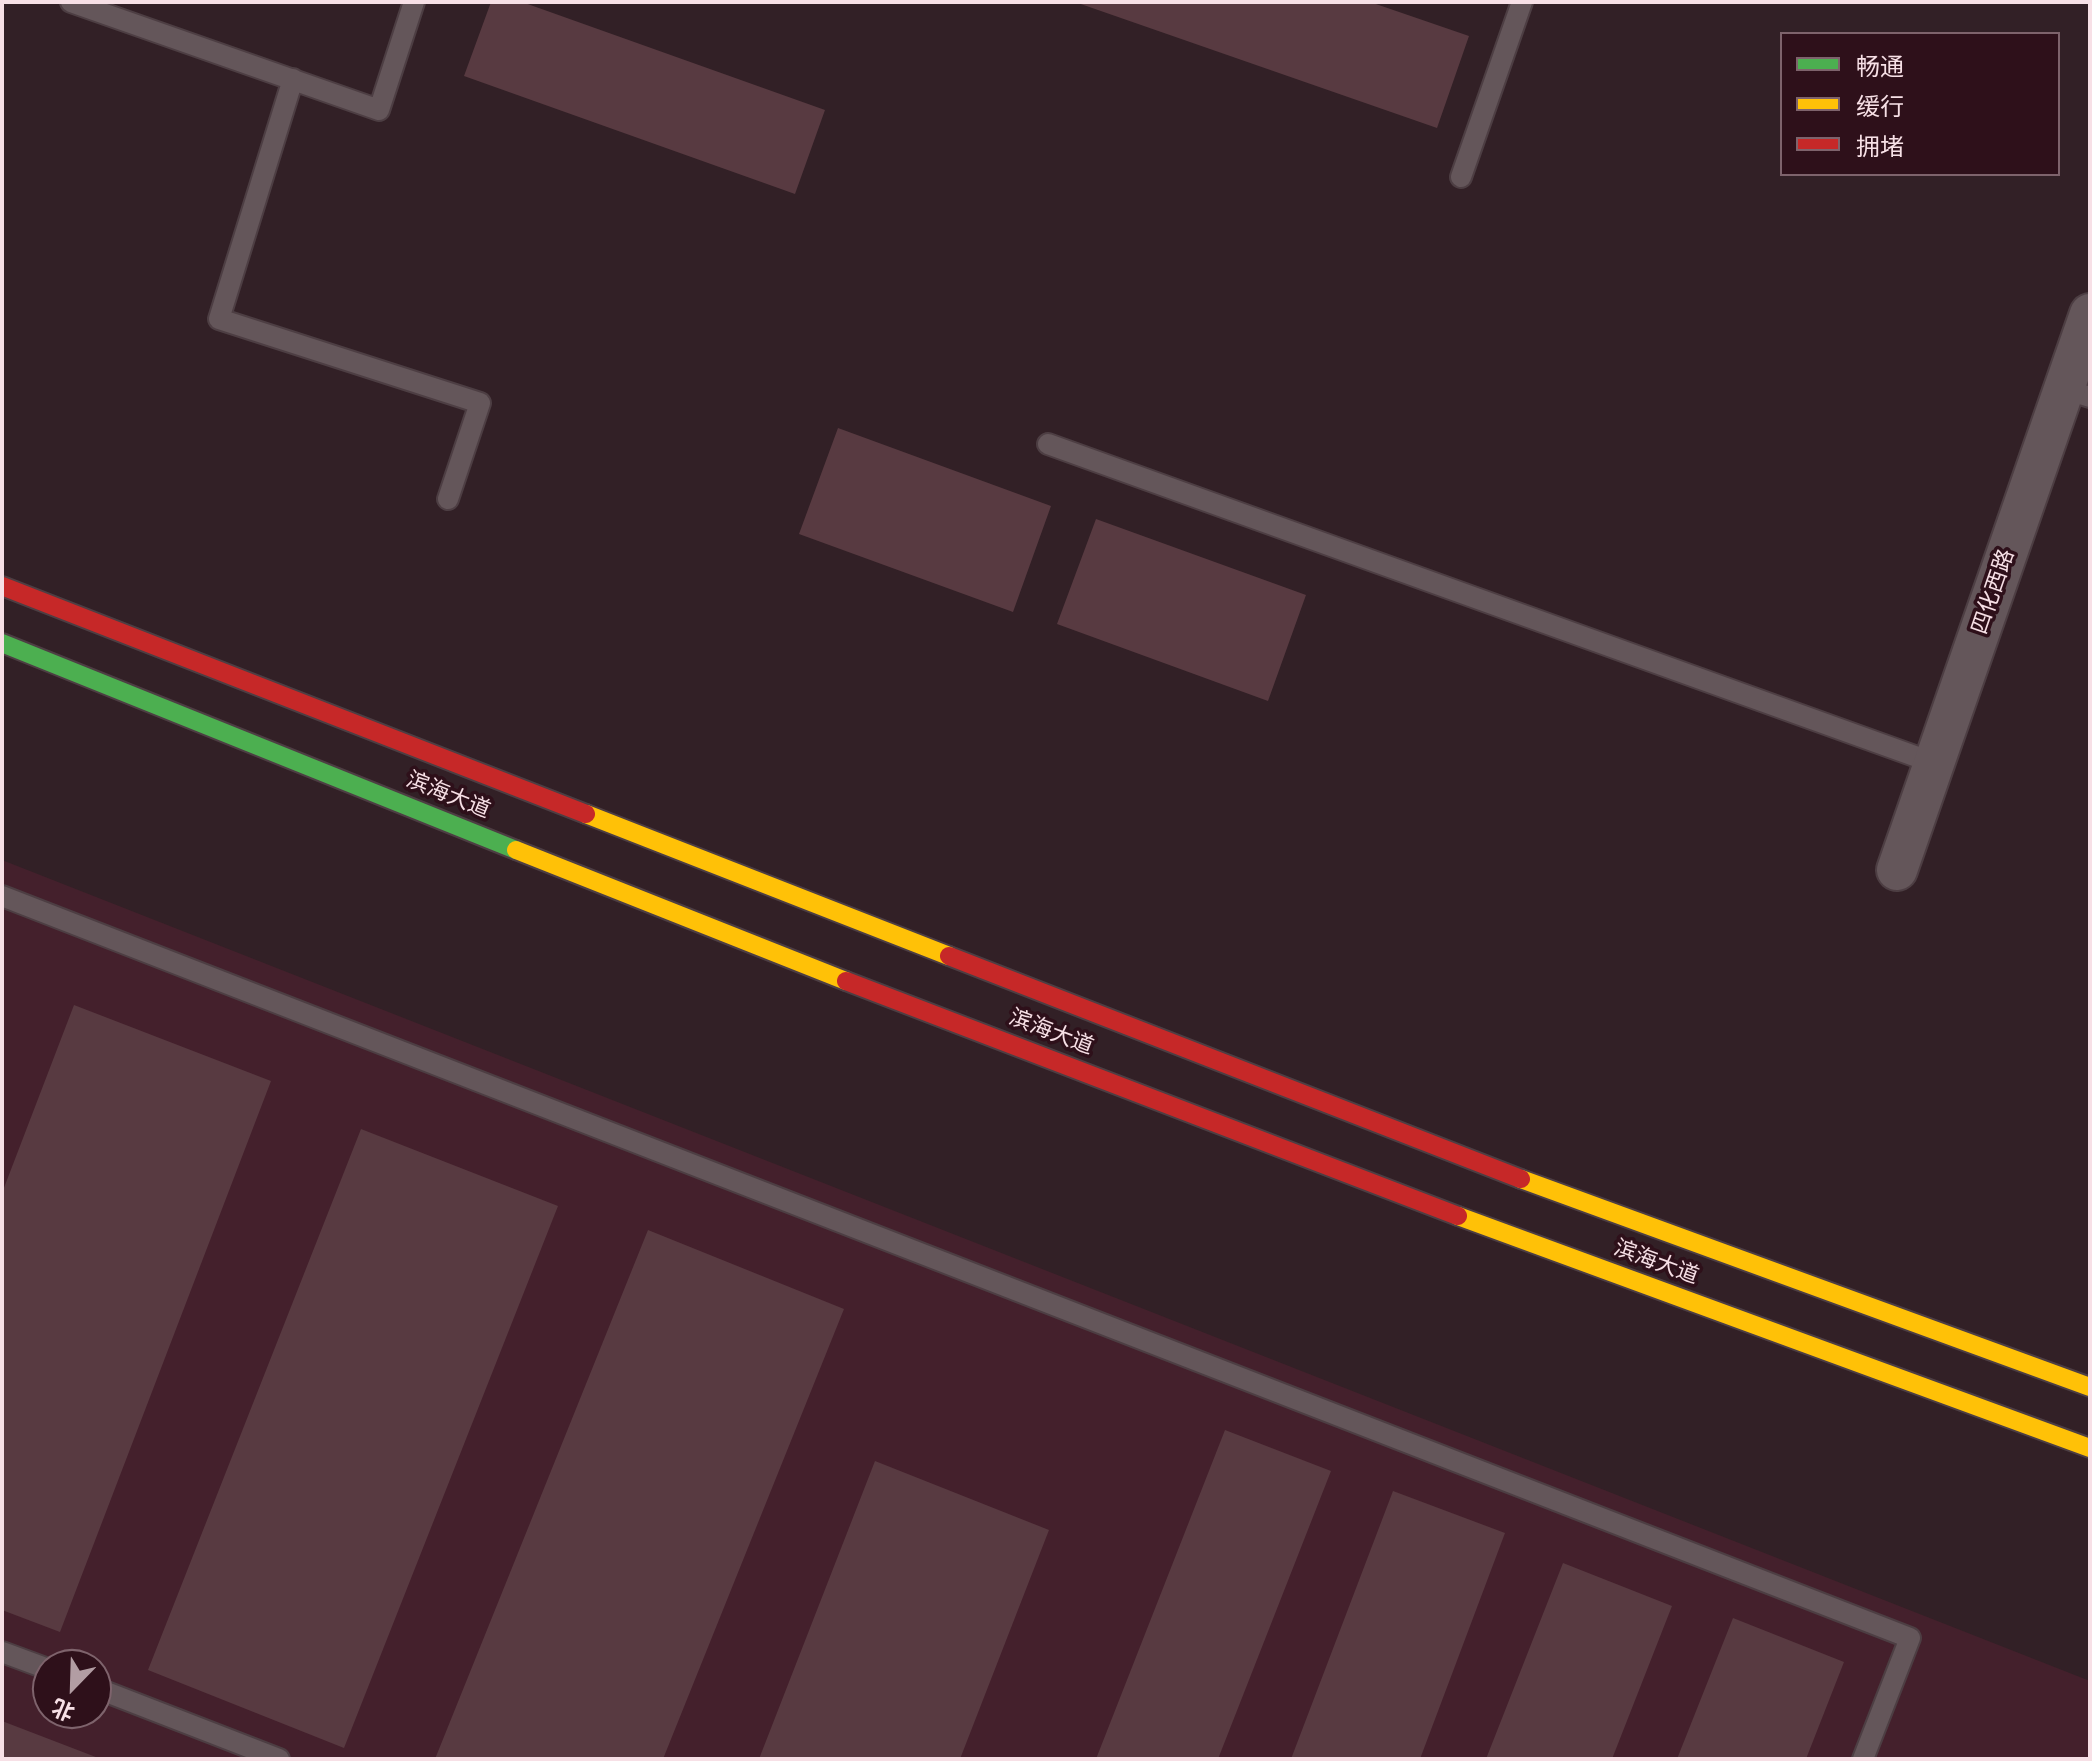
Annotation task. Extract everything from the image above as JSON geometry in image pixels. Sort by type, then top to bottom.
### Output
[{"type":"main road","name":"滨海大道","points":[[2,586],[1561,1195],[2090,1387]]},
{"type":"main road","name":"滨海大道","points":[[2,643],[792,960],[1513,1237],[2090,1448]]},
{"type":"street","name":"四化西路","points":[[1897,870],[1934,763],[2077,393],[2090,314]]},
{"type":"lane","points":[[71,2],[379,110],[414,2]]},
{"type":"lane","points":[[1461,177],[1522,2]]},
{"type":"lane","points":[[293,79],[219,319],[480,403],[448,499]]},
{"type":"lane","points":[[1048,444],[1934,763]]},
{"type":"lane","points":[[2,896],[1910,1638],[1863,1759]]},
{"type":"lane","points":[[2,1652],[32,1663]]},
{"type":"lane","points":[[112,1694],[279,1759]]},
{"type":"shaded area","points":[[2,860],[2090,1681],[2090,1759],[2,1759]]},
{"type":"building","points":[[491,2],[522,2],[825,110],[795,194],[464,76]]},
{"type":"building","points":[[1075,2],[1370,2],[1469,36],[1437,128]]},
{"type":"building","points":[[838,428],[1051,506],[1013,612],[799,534]]},
{"type":"building","points":[[1096,519],[1306,595],[1268,701],[1057,624]]},
{"type":"building","points":[[74,1005],[271,1081],[60,1632],[2,1610],[2,1193]]},
{"type":"building","points":[[361,1129],[558,1206],[344,1748],[148,1670]]},
{"type":"building","points":[[648,1230],[844,1309],[663,1759],[435,1759]]},
{"type":"building","points":[[1225,1430],[1331,1471],[1218,1759],[1096,1759]]},
{"type":"building","points":[[875,1461],[1049,1530],[960,1759],[759,1759]]},
{"type":"building","points":[[1393,1491],[1505,1533],[1420,1759],[1291,1759]]},
{"type":"building","points":[[1563,1563],[1672,1606],[1612,1759],[1486,1759]]},
{"type":"building","points":[[1733,1618],[1844,1662],[1806,1759],[1677,1759]]},
{"type":"building","points":[[2,1721],[101,1759],[2,1759]]},
{"type":"traffic: fast","points":[[2,643],[516,850]]},
{"type":"traffic: slow","points":[[586,814],[949,956]]},
{"type":"traffic: slow","points":[[516,850],[846,981]]},
{"type":"traffic: slow","points":[[1521,1179],[2090,1387]]},
{"type":"traffic: slow","points":[[1458,1216],[2090,1448]]},
{"type":"traffic: jam","points":[[2,586],[586,814]]},
{"type":"traffic: jam","points":[[949,956],[1521,1179]]},
{"type":"traffic: jam","points":[[846,981],[1458,1216]]}]
